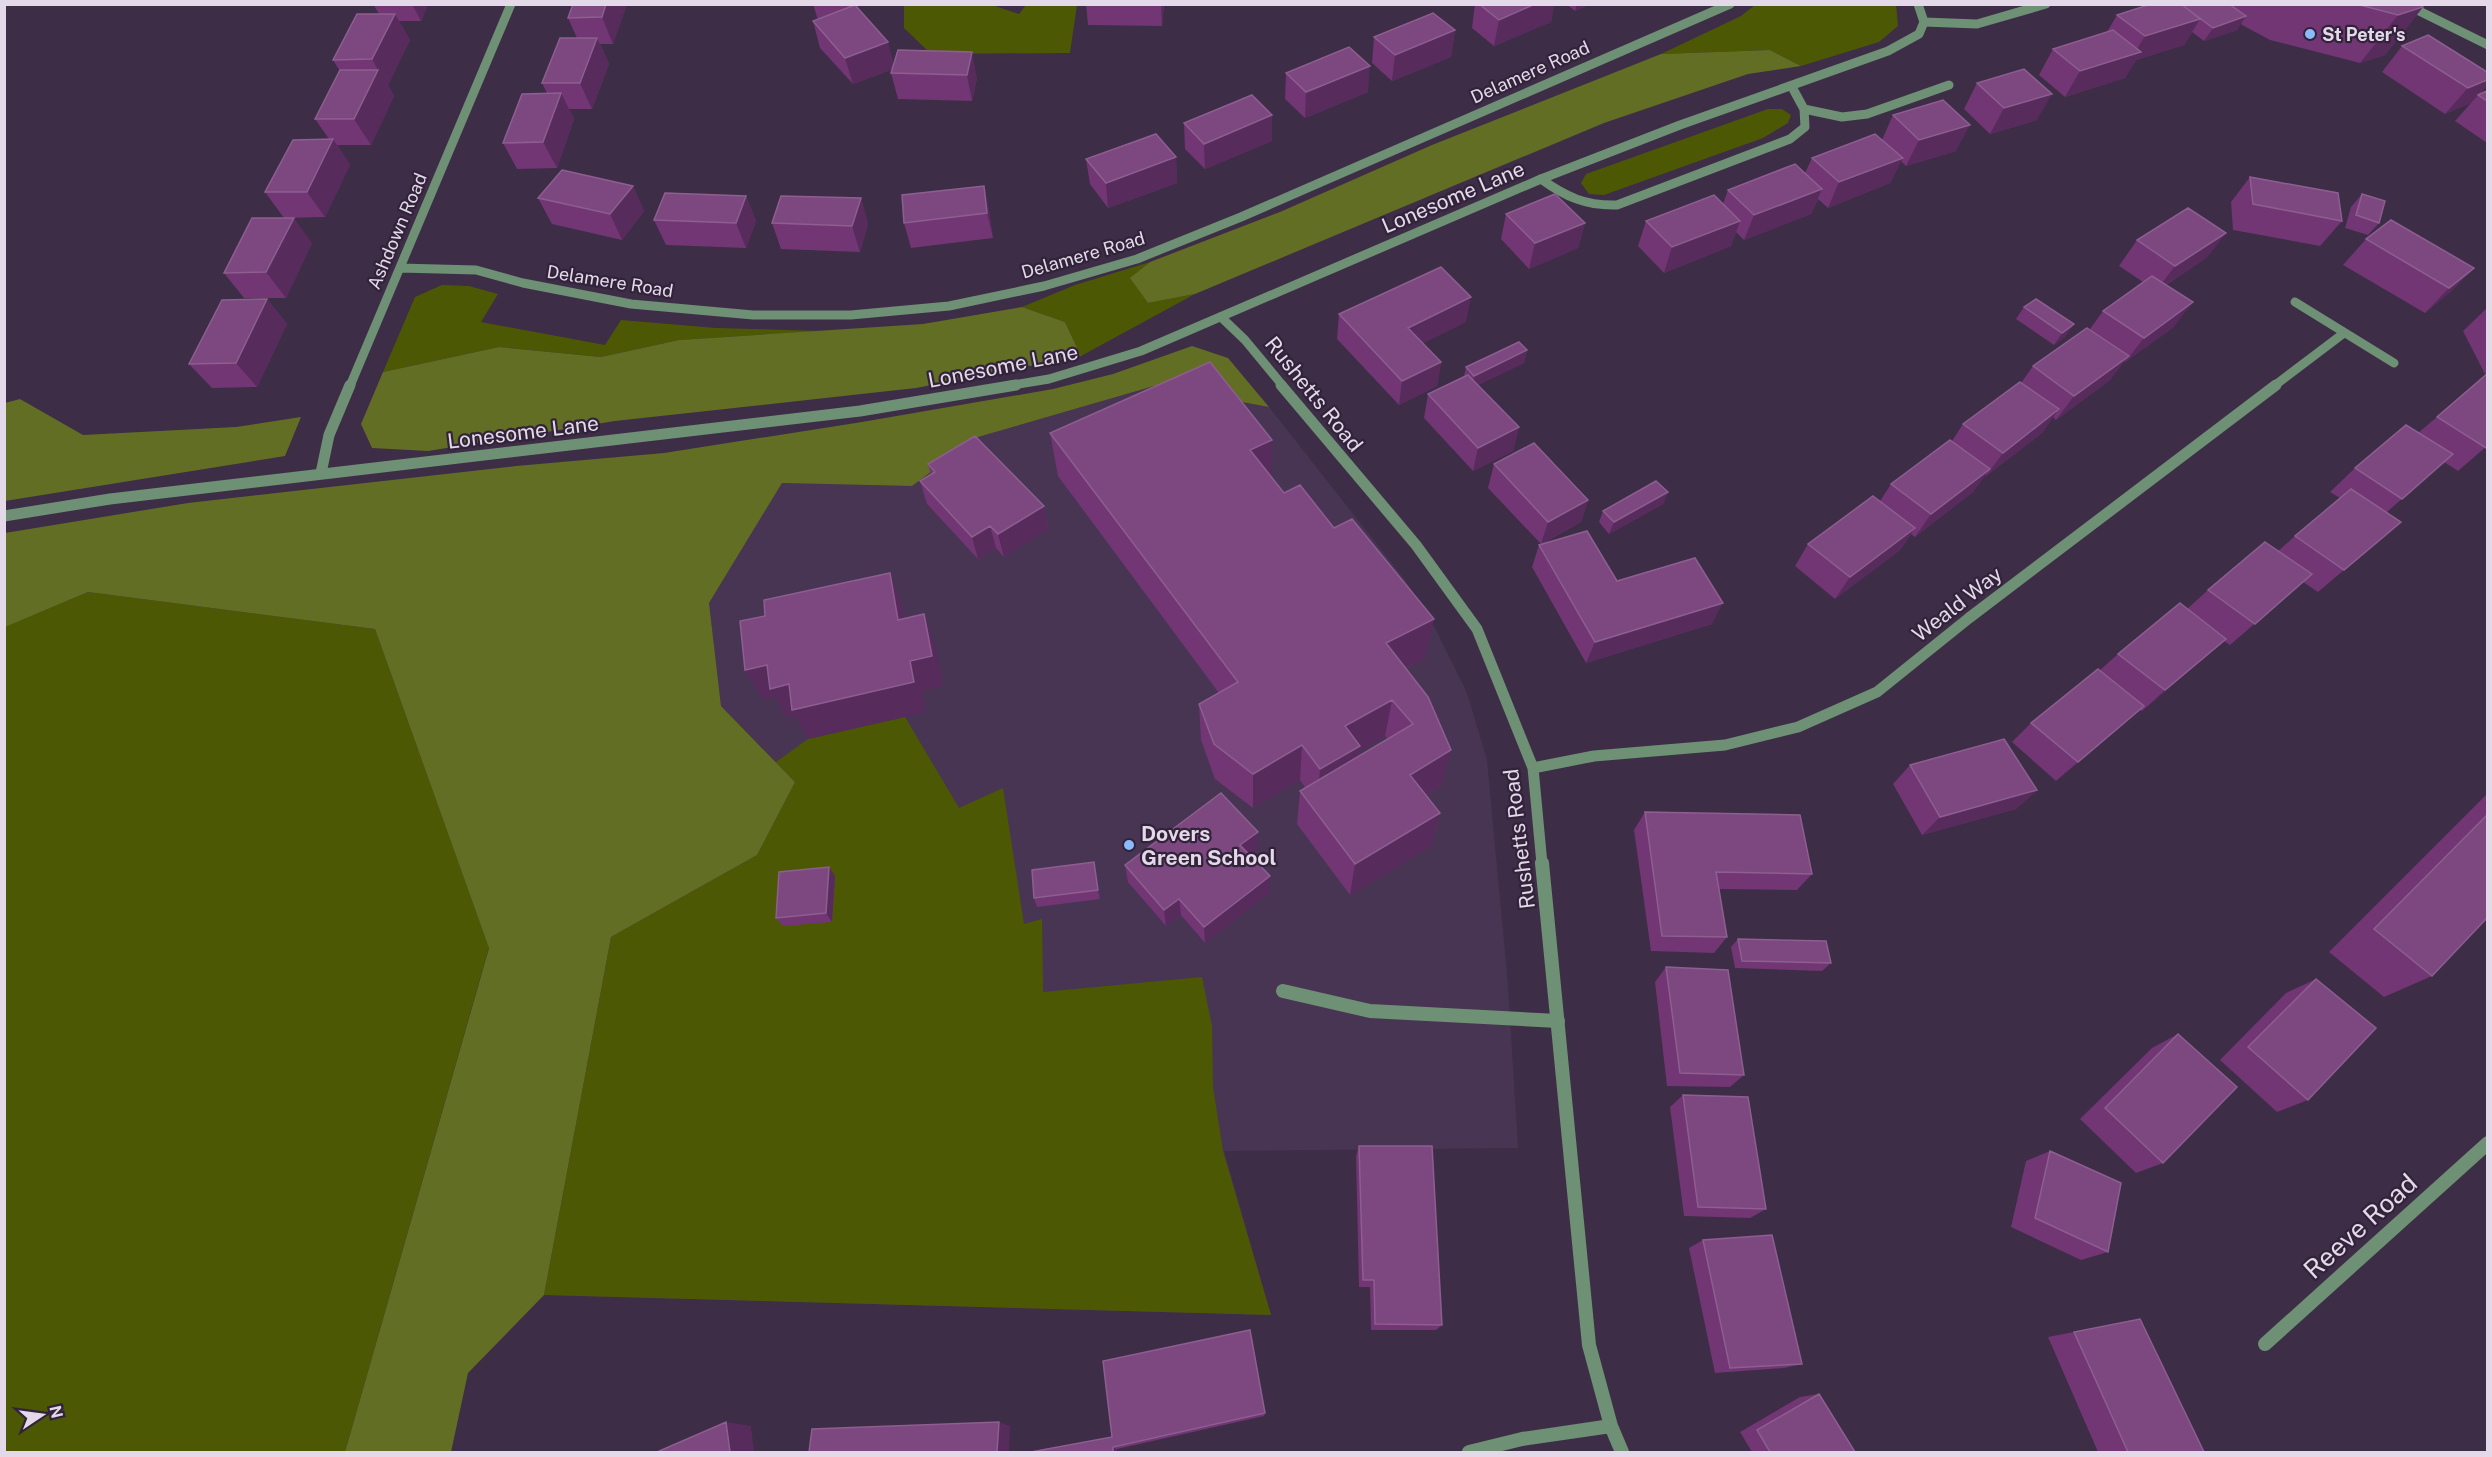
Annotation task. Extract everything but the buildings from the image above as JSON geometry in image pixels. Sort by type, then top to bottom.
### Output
[{"type":"street","name":"Ashdown Road","points":[[321,473],[329,435],[511,4]]},
{"type":"street","name":"Delamere Road","points":[[400,268],[476,270],[523,283],[631,304],[753,315],[851,315],[949,306],[1044,286],[1137,259],[1241,218],[1730,4]]},
{"type":"street","points":[[1918,4],[1924,22],[1977,24],[2046,4]]},
{"type":"street","points":[[2405,4],[2487,45]]},
{"type":"street","name":"Lonesome Lane","points":[[4,516],[110,499],[321,473],[861,411],[1049,379],[1141,351],[1541,179],[1680,125],[1792,87],[1906,43],[1919,34],[1924,22]]},
{"type":"street","points":[[1804,109],[1842,117],[1867,114],[1949,85]]},
{"type":"street","points":[[1541,179],[1571,200],[1593,207],[1617,205],[1790,140],[1805,127],[1804,109],[1792,87]]},
{"type":"street","points":[[2295,302],[2394,363]]},
{"type":"street","name":"Rushetts Road","points":[[1221,317],[1245,340],[1371,494],[1416,545],[1477,629],[1533,768],[1589,1345],[1611,1426],[1622,1452]]},
{"type":"street","name":"Weald Way","points":[[1533,768],[1594,756],[1725,745],[1798,728],[1878,692],[1969,618],[2344,333]]},
{"type":"street","points":[[1283,991],[1370,1011],[1558,1021]]},
{"type":"street","name":"Reeve Road","points":[[2265,1344],[2487,1143]]},
{"type":"street","points":[[1469,1452],[1522,1438],[1611,1426]]},
{"type":"shaded area","name":"Dovers Green School","points":[[1154,386],[1269,407],[1405,580],[1436,630],[1467,693],[1487,760],[1508,985],[1518,1148],[1224,1151],[1271,1315],[544,1295],[776,762],[721,706],[709,603],[782,483],[912,486],[978,437]]},
{"type":"green space","points":[[904,4],[992,5],[1019,14],[1026,5],[1077,5],[1070,53],[931,54],[904,28]]},
{"type":"green space","points":[[1896,4],[1898,26],[1879,42],[1801,66],[1770,50],[1661,54],[1741,16],[1755,5]]},
{"type":"green space","points":[[1770,50],[1801,66],[1748,74],[1604,123],[1195,294],[1148,303],[1130,278],[1150,262],[1280,212],[1432,145],[1661,54]]},
{"type":"green space","points":[[1768,109],[1782,109],[1791,115],[1788,123],[1763,138],[1604,195],[1589,194],[1581,183],[1586,174]]},
{"type":"green space","points":[[1150,262],[1131,278],[1148,303],[1195,294],[1081,356],[1065,322],[1022,307],[1075,285]]},
{"type":"green space","points":[[442,285],[469,286],[498,294],[481,322],[605,345],[621,320],[716,328],[821,331],[679,340],[601,357],[499,347],[383,372],[415,297]]},
{"type":"green space","points":[[1022,307],[1065,322],[1081,356],[916,388],[615,421],[428,451],[372,448],[361,424],[383,372],[499,347],[601,357],[679,340],[923,324]]},
{"type":"green space","points":[[1192,346],[1228,358],[1269,407],[1154,386],[978,437],[912,486],[782,483],[709,603],[721,706],[795,782],[757,855],[611,937],[544,1295],[468,1373],[451,1452],[345,1452],[489,948],[375,629],[88,592],[5,627],[5,533],[188,503],[516,466],[664,453],[862,422],[1053,389],[1113,374]]},
{"type":"green space","points":[[20,399],[83,435],[236,427],[301,417],[285,456],[5,501],[5,403]]},
{"type":"green space","points":[[88,592],[375,629],[489,947],[345,1452],[5,1452],[4,627]]},
{"type":"green space","points":[[905,717],[959,808],[1003,788],[1024,924],[1042,919],[1043,992],[1202,977],[1212,1026],[1213,1087],[1223,1151],[1271,1315],[544,1295],[611,937],[757,855],[795,782],[776,762],[808,739]]},
{"type":"place","name":"St Peter's","points":[[2310,34]]},
{"type":"place","name":"Dovers Green School","points":[[1129,845]]}]
